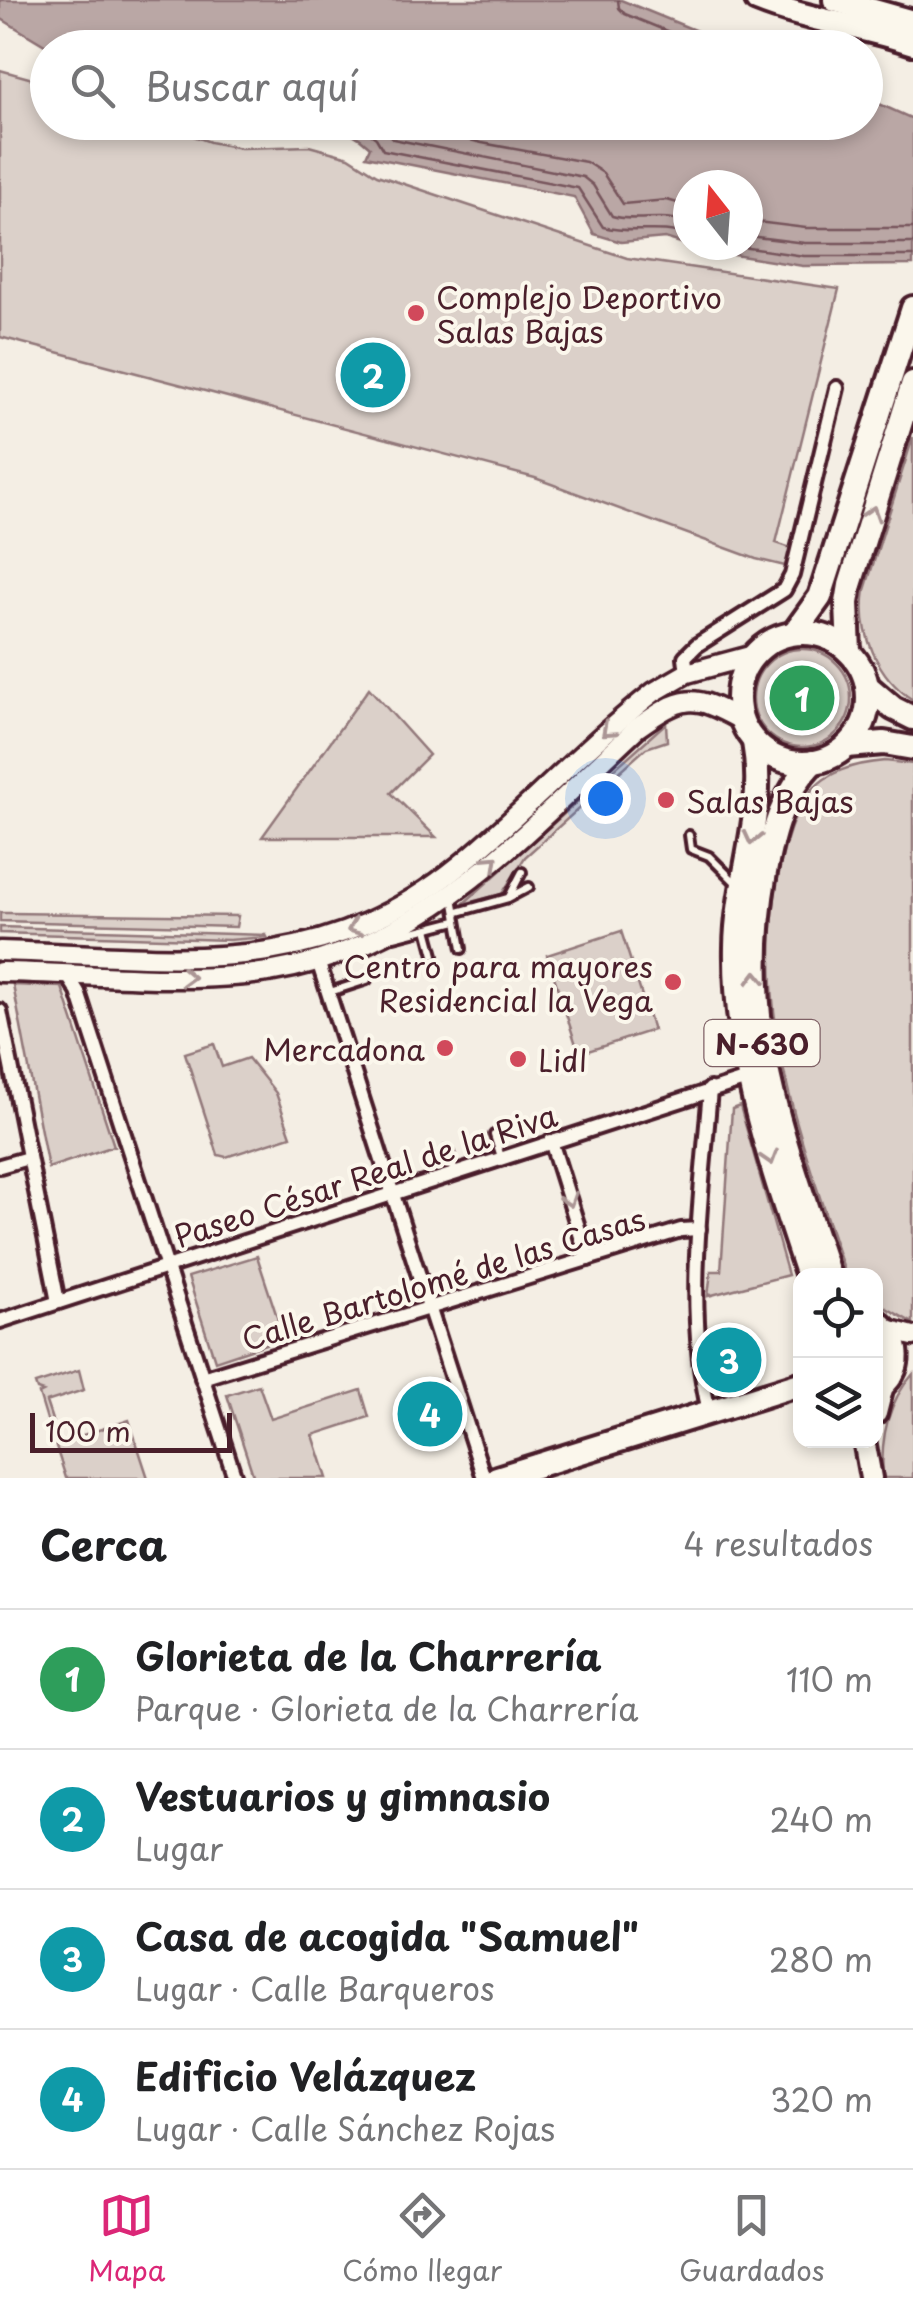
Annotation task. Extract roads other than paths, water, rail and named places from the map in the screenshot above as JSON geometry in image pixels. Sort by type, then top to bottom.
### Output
[{"type":"highway","points":[[757,0],[848,30]]},
{"type":"highway","points":[[835,0],[913,22]]},
{"type":"highway","points":[[836,25],[870,30]]},
{"type":"highway","points":[[883,32],[913,42]]},
{"type":"highway","points":[[883,44],[913,56]]},
{"type":"highway","points":[[848,652],[850,585],[913,308]]},
{"type":"highway","points":[[794,634],[820,597],[890,420],[913,383]]},
{"type":"highway","points":[[741,720],[738,698],[742,675],[754,655],[779,638],[814,634],[833,640],[848,652],[867,686],[865,718],[847,746]]},
{"type":"highway","points":[[867,686],[893,708],[913,718]]},
{"type":"highway","name":"N-630","points":[[741,720],[754,742],[760,770],[743,884],[736,976],[738,1018],[747,1080],[806,1268]]},
{"type":"highway","points":[[754,742],[771,755],[791,762],[813,762]]},
{"type":"highway","name":"N-630","points":[[826,1268],[774,1104],[757,1017],[759,914],[771,842],[788,791],[813,762],[847,746],[884,744],[913,748]]},
{"type":"highway","points":[[883,1328],[897,1352],[883,1384]]},
{"type":"highway","points":[[497,1478],[793,1382]]},
{"type":"main road","points":[[0,951],[242,956],[312,943],[355,928],[401,906],[462,864],[654,692],[687,674],[754,655]]},
{"type":"main road","points":[[0,972],[210,978],[318,961],[455,910],[637,728],[665,708],[683,701],[704,701],[741,720]]},
{"type":"main road","points":[[883,1326],[913,1336]]},
{"type":"main road","points":[[883,1384],[913,1359]]},
{"type":"main road","points":[[867,1448],[871,1478]]},
{"type":"street","points":[[687,674],[685,657],[697,644],[784,590],[792,575],[837,388]]},
{"type":"street","points":[[318,961],[484,1478]]},
{"type":"street","points":[[66,973],[78,992],[235,1478]]},
{"type":"street","points":[[78,992],[82,981],[91,974]]},
{"type":"street","points":[[0,1014],[58,1302]]},
{"type":"street","name":"Paseo César Real de la Riva","points":[[0,1321],[747,1080]]},
{"type":"street","points":[[709,1411],[699,1365],[699,1229],[710,1089]]},
{"type":"street","points":[[550,1141],[588,1259]]},
{"type":"street","points":[[0,1166],[28,1158]]},
{"type":"street","name":"Calle Bartolomé de las Casas","points":[[202,1378],[404,1313],[688,1229],[699,1229]]},
{"type":"lane","points":[[689,836],[691,849],[709,856],[736,883],[743,884]]},
{"type":"lane","points":[[508,898],[522,872]]},
{"type":"lane","points":[[372,942],[426,929],[455,910],[508,898],[529,887]]},
{"type":"lane","points":[[455,910],[462,949]]},
{"type":"lane","points":[[426,929],[434,956]]},
{"type":"lane","points":[[328,992],[367,980]]},
{"type":"lane","points":[[494,1135],[501,1158]]},
{"type":"lane","points":[[448,1150],[455,1172]]},
{"type":"water","points":[[0,0],[621,0],[694,30],[30,30],[30,36],[0,18]]},
{"type":"water","points":[[883,106],[913,119],[913,265],[803,266],[763,260],[763,170],[673,170],[673,241],[621,242],[594,234],[574,197],[366,156],[370,147],[361,140],[883,140]]},
{"type":"place","name":"Complejo Deportivo Salas Bajas","points":[[416,313]]},
{"type":"place","name":"Vestuarios y gimnasio","points":[[373,375]]},
{"type":"place","name":"Glorieta de la Charrería","points":[[802,698]]},
{"type":"place","name":"Salas Bajas","points":[[666,800]]},
{"type":"place","name":"Centro para mayores Residencial la Vega","points":[[673,982]]},
{"type":"place","name":"Mercadona","points":[[445,1048]]},
{"type":"place","name":"Lidl","points":[[518,1059]]},
{"type":"place","name":"Casa de acogida \"Samuel\"","points":[[729,1360]]},
{"type":"place","name":"Edificio Velázquez","points":[[430,1414]]}]
